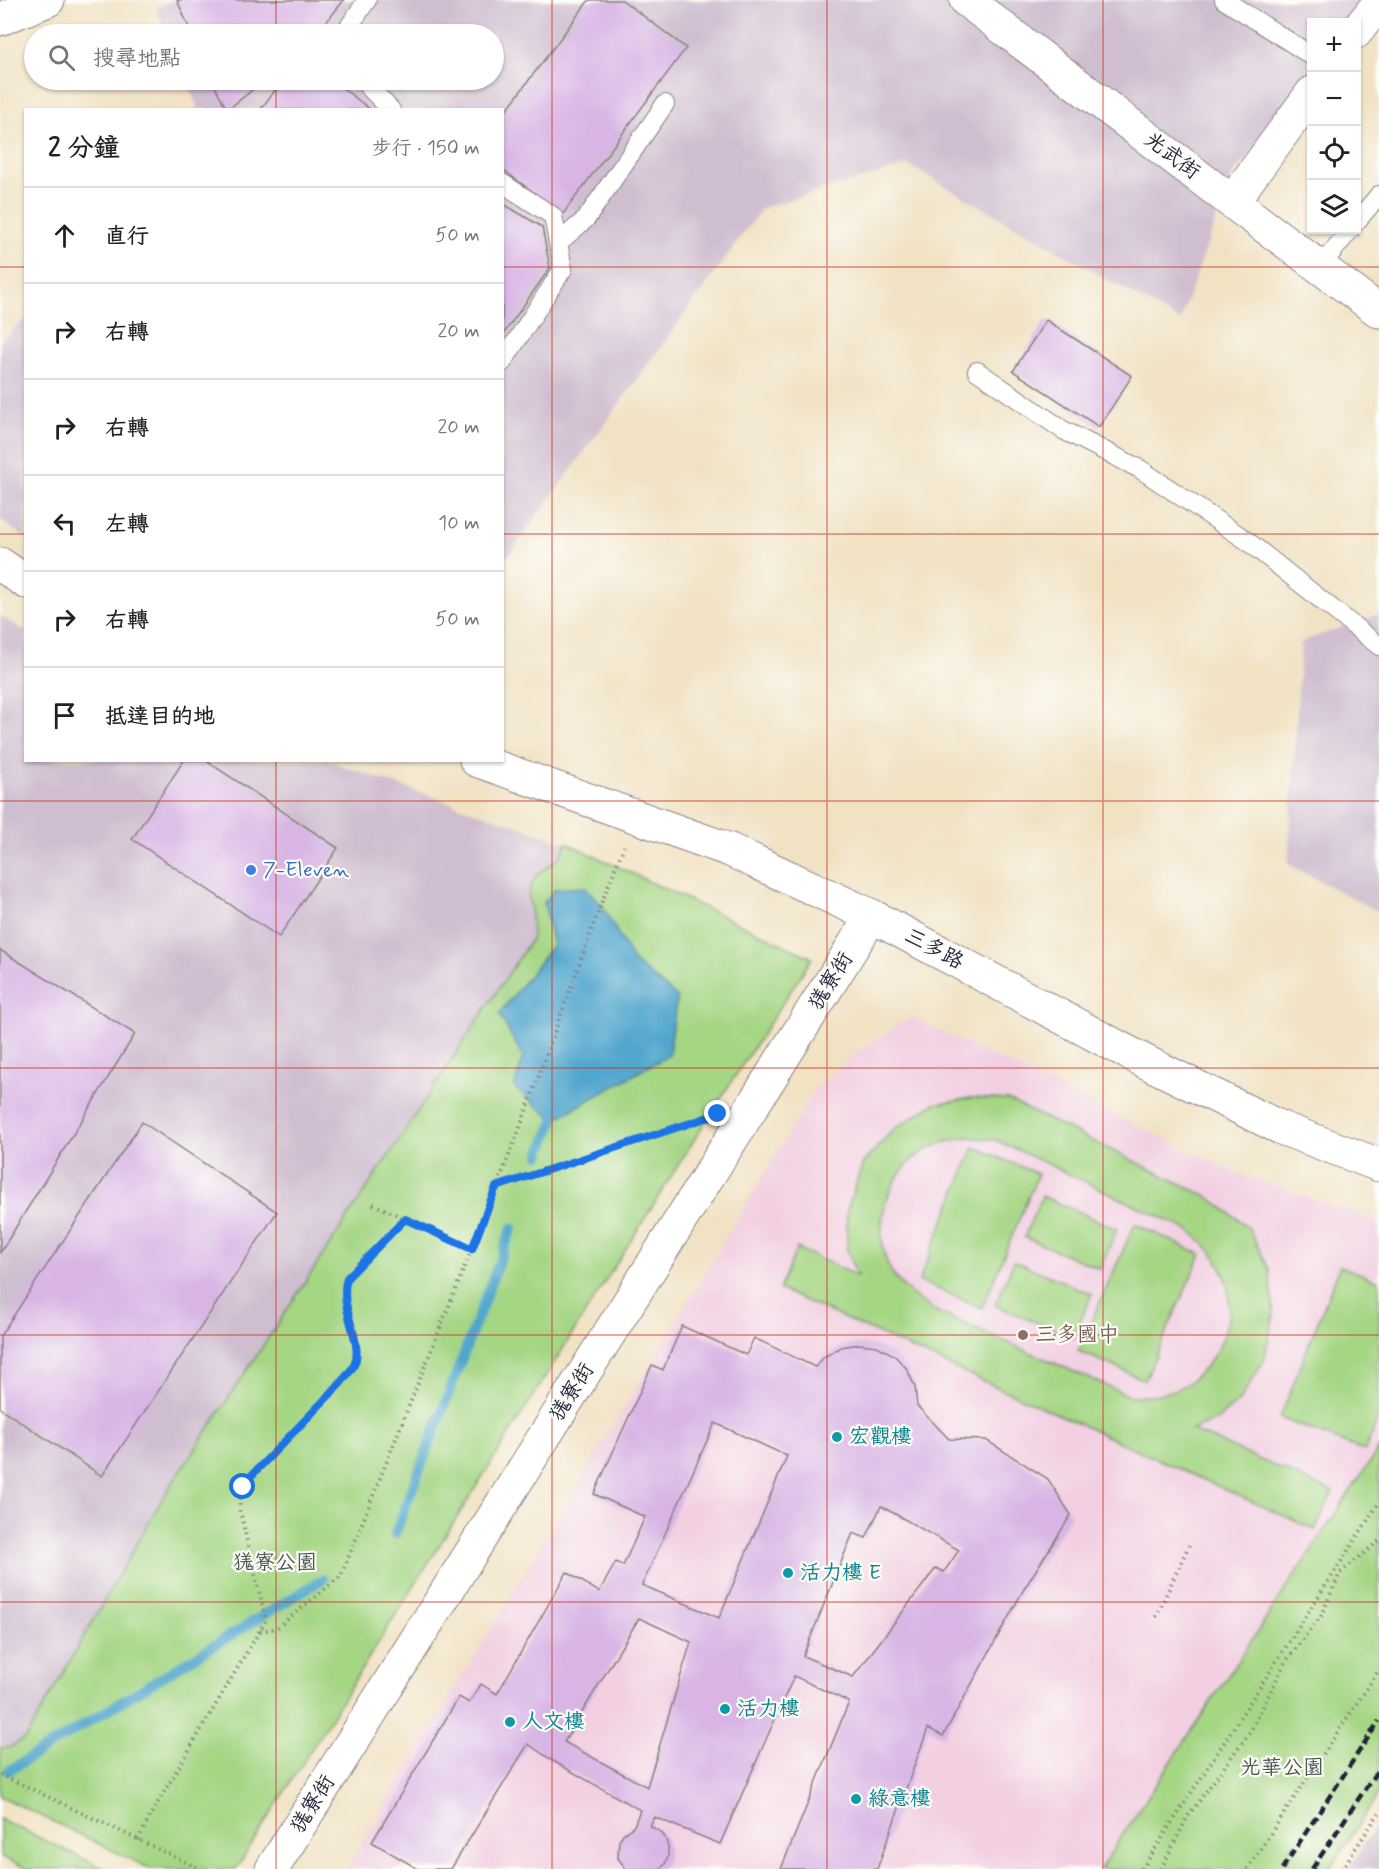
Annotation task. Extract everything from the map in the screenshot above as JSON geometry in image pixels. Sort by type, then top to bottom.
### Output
[{"type":"street","points":[[0,20],[48,0]]},
{"type":"street","name":"光武街","points":[[966,0],[1232,202],[1379,310]]},
{"type":"street","points":[[1361,26],[1379,3]]},
{"type":"street","points":[[1232,202],[1307,99]]},
{"type":"street","points":[[0,564],[24,581]]},
{"type":"street","name":"三多路","points":[[482,762],[730,850],[872,916],[1146,1062],[1281,1128],[1379,1165]]},
{"type":"street","name":"獇寮街","points":[[272,1869],[872,916]]},
{"type":"lane","points":[[351,24],[368,0]]},
{"type":"lane","points":[[1224,0],[1307,53]]},
{"type":"lane","points":[[372,90],[389,108]]},
{"type":"lane","points":[[558,243],[586,219],[665,105]]},
{"type":"lane","points":[[504,184],[553,216],[563,268],[504,360]]},
{"type":"lane","points":[[1361,216],[1379,195]]},
{"type":"lane","points":[[1320,267],[1347,234]]},
{"type":"lane","points":[[977,371],[1063,430],[1140,469],[1246,540],[1379,646]]},
{"type":"path","points":[[260,1631],[277,1628],[341,1576],[518,1133],[597,915],[625,845]]},
{"type":"path","points":[[496,1187],[707,1118]]},
{"type":"path","points":[[373,1204],[472,1249]]},
{"type":"path","points":[[138,1840],[266,1620],[240,1511],[239,1500],[243,1487],[351,1370],[356,1361],[356,1348],[345,1300],[344,1288],[347,1278],[405,1219]]},
{"type":"path","points":[[1142,1869],[1379,1503]]},
{"type":"path","points":[[1161,1869],[1188,1816],[1250,1732],[1286,1661],[1321,1616],[1340,1573],[1379,1541]]},
{"type":"path","points":[[1156,1617],[1189,1545]]},
{"type":"path","points":[[1247,1869],[1379,1670]]},
{"type":"path","points":[[0,1774],[200,1869]]},
{"type":"path","points":[[1342,1869],[1379,1813]]},
{"type":"shaded area","points":[[174,0],[1377,0],[1360,18],[1307,18],[1307,84],[1232,175],[1180,321],[908,165],[762,208],[504,562],[504,108],[198,108],[190,90],[504,90],[504,24],[163,24],[156,8]]},
{"type":"shaded area","points":[[24,320],[24,537],[0,519],[0,342]]},
{"type":"shaded area","points":[[1379,614],[1379,912],[1288,864],[1301,642]]},
{"type":"shaded area","points":[[0,616],[24,630],[24,762],[331,762],[567,843],[556,862],[542,870],[529,895],[532,938],[164,1496],[26,1738],[9,1748],[0,1748]]},
{"type":"shaded area","name":"三多國中","points":[[911,1017],[1229,1170],[1379,1222],[1379,1448],[1100,1869],[347,1869],[816,1088],[861,1049]]},
{"type":"shaded area","points":[[1379,1822],[1379,1869],[1348,1869]]},
{"type":"green space","name":"獇寮公園","points":[[567,843],[812,958],[711,1113],[236,1869],[151,1869],[0,1796],[0,1748],[9,1748],[26,1738],[164,1496],[532,938],[530,887],[537,875],[560,857]]},
{"type":"green space","points":[[971,1098],[1008,1100],[1210,1198],[1248,1227],[1269,1269],[1274,1314],[1264,1360],[1241,1399],[1218,1419],[1192,1430],[1333,1492],[1315,1530],[779,1289],[797,1248],[857,1276],[847,1250],[847,1210],[863,1163],[894,1129],[934,1104]],"holes":[[[967,1137],[996,1140],[1190,1231],[1210,1250],[1221,1266],[1227,1284],[1228,1320],[1223,1338],[1214,1354],[1189,1382],[1169,1392],[1132,1397],[935,1311],[911,1294],[895,1277],[885,1257],[882,1228],[888,1198],[902,1171],[918,1155],[945,1142]]]},
{"type":"green space","points":[[974,1147],[1038,1174],[982,1308],[919,1281]]},
{"type":"green space","points":[[1042,1196],[1117,1229],[1100,1269],[1024,1237]]},
{"type":"green space","points":[[1135,1224],[1201,1254],[1145,1380],[1078,1351]]},
{"type":"green space","points":[[1014,1261],[1092,1294],[1073,1338],[995,1305]]},
{"type":"green space","points":[[1340,1266],[1379,1281],[1379,1415],[1365,1451],[1280,1418]]},
{"type":"green space","name":"光華公園","points":[[1379,1448],[1379,1793],[1330,1869],[1100,1869]]},
{"type":"green space","points":[[0,1819],[105,1869],[28,1869],[0,1856]]},
{"type":"water","points":[[585,887],[601,904],[634,962],[677,997],[669,1055],[554,1120],[514,1087],[523,1057],[499,1014],[553,945],[544,903],[555,889]]},
{"type":"building","points":[[177,0],[344,0],[325,24],[188,24]]},
{"type":"building","points":[[589,0],[622,0],[686,48],[563,214],[504,170],[504,113]]},
{"type":"building","points":[[217,90],[252,90],[230,108],[226,108]]},
{"type":"building","points":[[275,90],[345,90],[368,108],[262,108]]},
{"type":"building","points":[[504,204],[542,227],[550,268],[504,333]]},
{"type":"building","points":[[1046,320],[1132,376],[1099,427],[1013,371]]},
{"type":"building","name":"7-Eleven","points":[[183,762],[208,762],[338,848],[279,937],[132,839]]},
{"type":"building","points":[[0,950],[135,1034],[0,1253]]},
{"type":"building","points":[[142,1122],[277,1212],[102,1476],[0,1408],[0,1336]]},
{"type":"building","points":[[682,1326],[746,1355],[754,1338],[815,1367],[824,1357],[841,1347],[859,1344],[877,1346],[894,1355],[907,1369],[915,1387],[917,1406],[949,1439],[986,1440],[1048,1479],[1071,1515],[1024,1589],[943,1736],[928,1728],[877,1869],[781,1869],[849,1702],[794,1676],[720,1844],[654,1817],[650,1826],[661,1832],[668,1847],[665,1864],[660,1869],[626,1869],[618,1858],[619,1841],[623,1834],[634,1826],[640,1810],[553,1761],[528,1744],[451,1869],[418,1869],[372,1842],[459,1697],[469,1703],[481,1684],[497,1694],[567,1572],[599,1592],[616,1562],[623,1566],[645,1517],[594,1494],[652,1365],[663,1370]],"holes":[[[715,1423],[787,1456],[719,1618],[642,1585]],[[881,1506],[959,1550],[944,1572],[936,1568],[853,1677],[803,1656],[853,1533],[866,1538]],[[639,1618],[691,1642],[647,1787],[564,1742]]]},
{"type":"waterway","points":[[540,1155],[554,1120]]},
{"type":"waterway","points":[[395,1534],[512,1228]]},
{"type":"waterway","points":[[8,1771],[323,1579]]},
{"type":"railway","points":[[1282,1869],[1379,1721]]},
{"type":"railway","points":[[1312,1869],[1379,1768]]},
{"type":"place","name":"7-Eleven","points":[[251,870]]},
{"type":"place","name":"三多國中","points":[[1023,1335]]},
{"type":"place","name":"宏觀樓","points":[[837,1437]]},
{"type":"place","name":"活力樓 E","points":[[788,1573]]},
{"type":"place","name":"活力樓","points":[[725,1709]]},
{"type":"place","name":"人文樓","points":[[510,1722]]},
{"type":"place","name":"綠意樓","points":[[856,1799]]},
{"type":"route","points":[[243,1487],[351,1370],[356,1361],[356,1348],[345,1300],[344,1288],[347,1278],[405,1219],[472,1249],[496,1187],[718,1114]]}]
